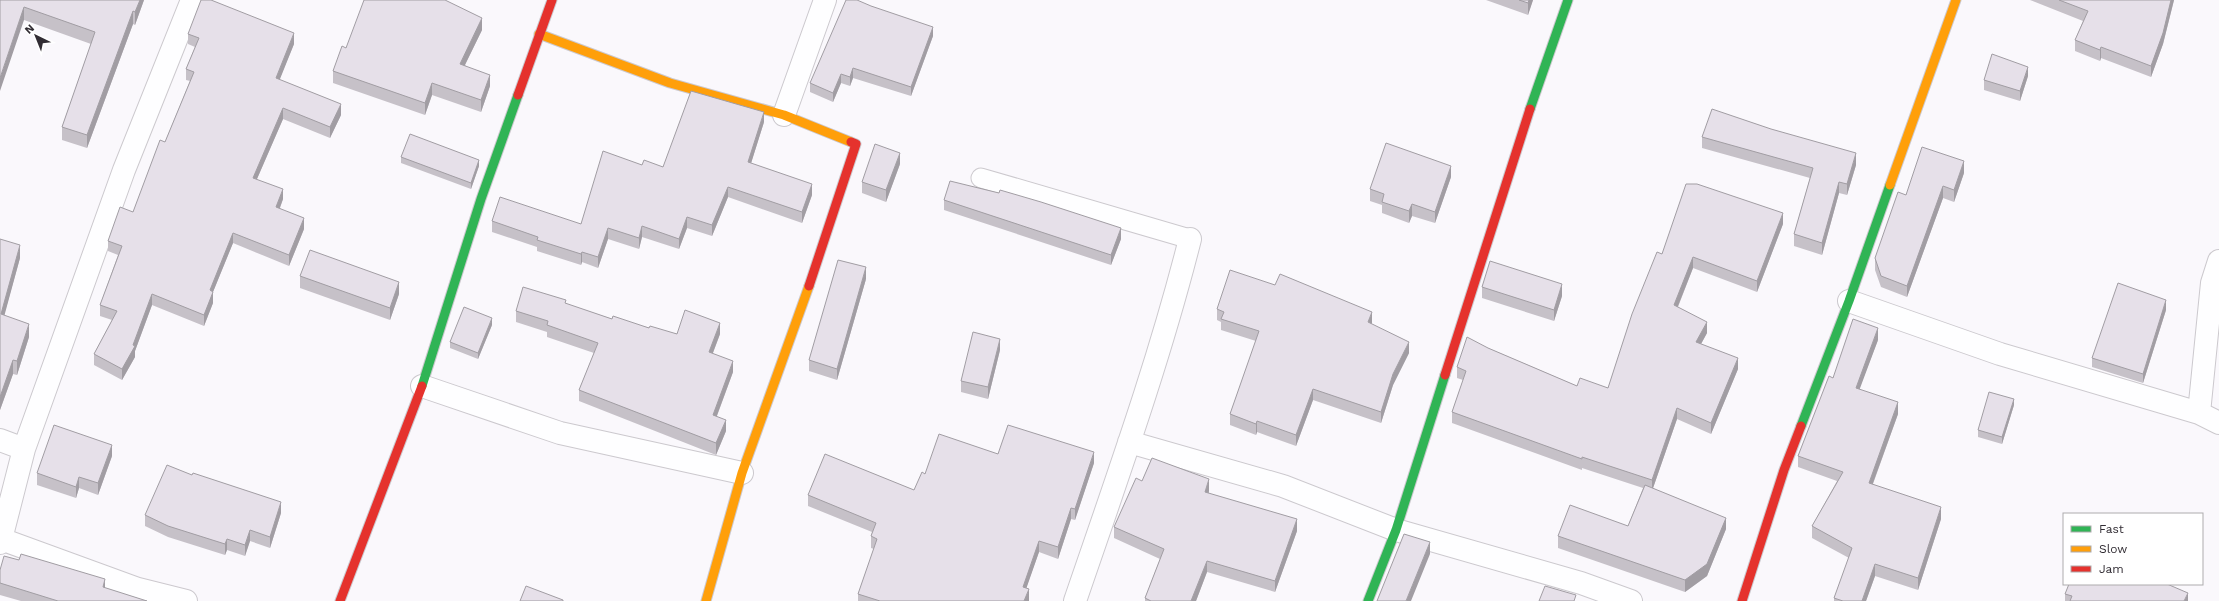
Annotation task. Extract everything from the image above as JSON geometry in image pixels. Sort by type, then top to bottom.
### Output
[{"type":"street","points":[[186,601],[138,589],[1,541],[24,449],[124,170],[192,0]]},
{"type":"street","points":[[340,601],[422,386],[481,199],[552,0]]},
{"type":"street","points":[[784,116],[825,0]]},
{"type":"street","points":[[1368,601],[1396,530],[1511,165],[1568,0]]},
{"type":"street","points":[[1742,601],[1784,470],[1849,301],[1956,0]]},
{"type":"street","points":[[539,34],[670,83],[784,116],[856,144],[794,331],[742,473],[706,601]]},
{"type":"street","points":[[1075,601],[1129,442],[1180,278],[1190,239]]},
{"type":"street","points":[[2199,413],[2212,283],[2219,261]]},
{"type":"street","points":[[1849,301],[2000,354],[2199,413],[2219,423]]},
{"type":"street","points":[[422,386],[560,433],[742,473]]},
{"type":"street","points":[[0,440],[24,449]]},
{"type":"street","points":[[1129,442],[1283,486],[1396,530],[1581,583],[1631,601]]},
{"type":"lane","points":[[981,178],[1190,239]]},
{"type":"building","points":[[0,0],[140,0],[135,12],[133,11],[87,135],[62,127],[95,32],[24,7],[0,78]]},
{"type":"building","points":[[201,0],[211,0],[294,33],[276,78],[341,104],[330,127],[283,108],[253,178],[283,189],[276,207],[304,218],[289,255],[233,233],[210,290],[213,292],[204,315],[152,294],[133,345],[135,346],[122,369],[94,354],[117,311],[100,305],[122,246],[108,241],[120,207],[133,212],[160,140],[165,142],[194,72],[186,69],[199,38],[188,34]]},
{"type":"building","points":[[364,0],[445,0],[482,18],[460,64],[490,75],[481,100],[432,83],[425,103],[333,71],[342,46],[346,48]]},
{"type":"building","points":[[846,0],[857,0],[933,27],[911,87],[853,68],[850,77],[841,74],[833,93],[810,83]]},
{"type":"building","points":[[1519,0],[1529,0],[1528,3]]},
{"type":"building","points":[[2059,0],[2171,0],[2163,33],[2151,66],[2101,47],[2100,50],[2075,40],[2088,11]]},
{"type":"building","points":[[1992,54],[2028,67],[2020,91],[1984,80]]},
{"type":"building","points":[[691,91],[764,112],[748,162],[812,184],[802,212],[728,187],[712,225],[687,217],[679,239],[642,226],[639,238],[608,228],[598,257],[582,252],[581,254],[537,240],[538,237],[492,221],[500,197],[581,224],[603,151],[642,165],[644,160],[663,167]]},
{"type":"building","points":[[1712,109],[1771,129],[1856,153],[1847,184],[1839,182],[1822,243],[1794,234],[1813,168],[1702,137]]},
{"type":"building","points":[[410,134],[479,160],[471,183],[401,157]]},
{"type":"building","points":[[1386,143],[1451,166],[1435,212],[1412,204],[1409,211],[1382,202],[1384,194],[1370,189]]},
{"type":"building","points":[[875,144],[900,153],[886,190],[862,182]]},
{"type":"building","points":[[1922,147],[1964,161],[1954,190],[1943,186],[1907,286],[1881,276],[1875,258],[1898,192],[1906,195]]},
{"type":"building","points":[[950,181],[999,193],[1000,190],[1121,228],[1111,255],[944,200]]},
{"type":"building","points":[[1686,184],[1697,184],[1783,213],[1757,281],[1693,257],[1674,305],[1707,322],[1696,342],[1738,358],[1711,423],[1677,408],[1652,480],[1582,457],[1582,459],[1452,412],[1466,371],[1457,367],[1467,337],[1488,348],[1577,386],[1580,378],[1608,388],[1632,314],[1657,252],[1662,254]]},
{"type":"building","points":[[0,239],[20,245],[1,314],[29,324],[17,361],[13,360],[0,397]]},
{"type":"building","points":[[310,250],[399,282],[390,308],[300,276]]},
{"type":"building","points":[[838,260],[866,267],[837,369],[809,360]]},
{"type":"building","points":[[1490,261],[1562,284],[1554,310],[1482,287]]},
{"type":"building","points":[[1230,270],[1275,285],[1280,274],[1372,312],[1368,322],[1409,342],[1393,374],[1381,412],[1313,389],[1296,435],[1257,421],[1256,424],[1230,414],[1259,331],[1221,319],[1224,312],[1217,309]]},
{"type":"building","points":[[2118,283],[2166,300],[2143,374],[2092,358]]},
{"type":"building","points":[[523,287],[566,300],[565,303],[612,319],[613,316],[649,328],[650,326],[677,334],[685,310],[720,323],[709,352],[733,361],[713,415],[726,420],[716,443],[579,390],[598,343],[547,325],[548,321],[516,311]]},
{"type":"building","points":[[464,307],[492,318],[478,353],[450,342]]},
{"type":"building","points":[[1853,319],[1878,328],[1856,388],[1898,402],[1869,483],[1941,507],[1918,578],[1875,564],[1862,601],[1843,601],[1834,598],[1852,548],[1812,526],[1843,472],[1798,456],[1829,376],[1833,378]]},
{"type":"building","points":[[973,332],[1000,339],[988,387],[961,381]]},
{"type":"building","points":[[1989,392],[2014,399],[2002,437],[1978,430]]},
{"type":"building","points":[[54,425],[112,445],[98,483],[79,477],[76,487],[37,473]]},
{"type":"building","points":[[1008,425],[1094,452],[1075,509],[1071,508],[1058,547],[1039,541],[1023,587],[1029,589],[1024,601],[880,601],[858,594],[877,539],[871,536],[876,523],[808,495],[825,454],[914,490],[922,472],[925,474],[939,434],[998,454]]},
{"type":"building","points":[[1152,458],[1209,479],[1205,492],[1297,519],[1275,581],[1207,561],[1191,601],[1151,601],[1145,598],[1164,549],[1114,527],[1136,478],[1142,481]]},
{"type":"building","points":[[167,465],[192,475],[193,473],[281,502],[270,537],[250,530],[245,545],[227,539],[225,544],[168,526],[145,515]]},
{"type":"building","points":[[1645,485],[1726,518],[1707,564],[1685,580],[1558,536],[1570,505],[1628,526]]},
{"type":"building","points":[[1404,534],[1430,542],[1406,601],[1377,601]]},
{"type":"building","points":[[21,554],[105,579],[103,587],[147,601],[58,601],[0,583],[0,570],[4,556],[19,560]]},
{"type":"building","points":[[2069,585],[2169,585],[2188,593],[2184,601],[2070,601],[2072,596],[2065,594]]},
{"type":"building","points":[[526,586],[563,600],[563,601],[520,601]]},
{"type":"building","points":[[1545,586],[1576,595],[1574,601],[1539,601]]},
{"type":"traffic: fast","points":[[1530,109],[1568,0]]},
{"type":"traffic: fast","points":[[422,386],[481,199],[518,95]]},
{"type":"traffic: fast","points":[[1801,426],[1849,301],[1890,185]]},
{"type":"traffic: fast","points":[[1368,601],[1396,530],[1445,375]]},
{"type":"traffic: slow","points":[[1890,185],[1956,0]]},
{"type":"traffic: slow","points":[[539,34],[670,83],[784,115],[851,142]]},
{"type":"traffic: slow","points":[[706,601],[742,473],[809,286]]},
{"type":"traffic: jam","points":[[518,95],[552,0]]},
{"type":"traffic: jam","points":[[1445,375],[1530,109]]},
{"type":"traffic: jam","points":[[809,286],[856,144],[851,142]]},
{"type":"traffic: jam","points":[[340,601],[422,386]]},
{"type":"traffic: jam","points":[[1742,601],[1784,470],[1801,426]]}]
